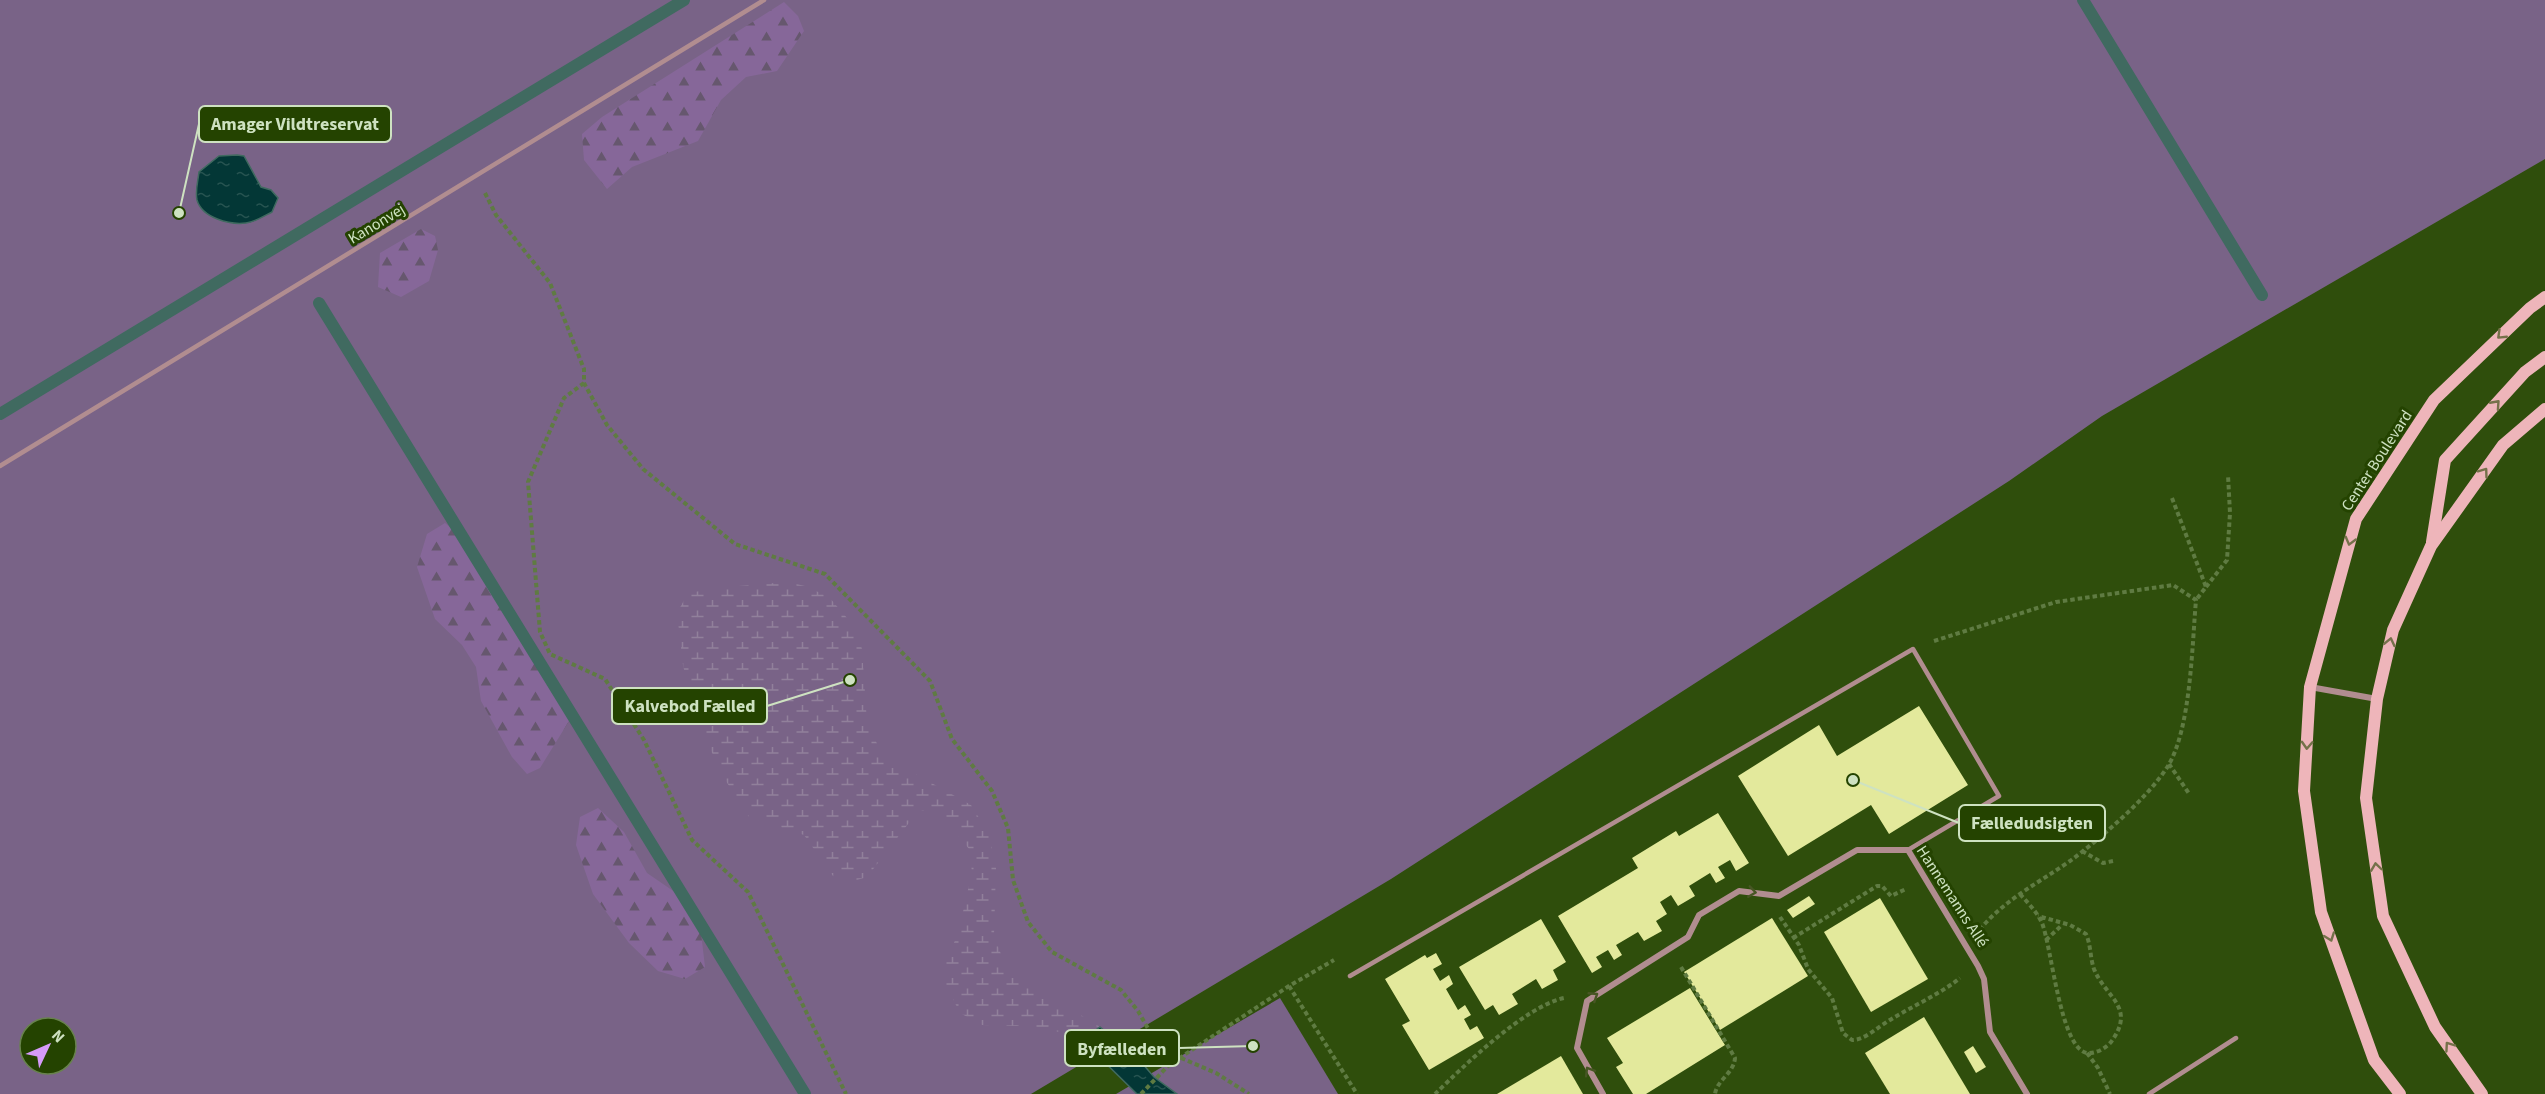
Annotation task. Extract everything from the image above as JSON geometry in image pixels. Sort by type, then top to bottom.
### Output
[{"type":"street","name":"Center Boulevard","points":[[2310,687],[2356,519],[2434,400],[2530,308],[2545,297]]},
{"type":"street","points":[[2431,546],[2445,460],[2525,372],[2545,357]]},
{"type":"street","points":[[2482,1094],[2435,1027],[2383,916],[2366,798],[2377,699],[2393,630],[2431,546],[2503,445],[2545,409]]},
{"type":"street","points":[[2377,699],[2310,687],[2304,791],[2321,912],[2374,1060],[2400,1094]]},
{"type":"street","name":"Hannemanns Allé","points":[[1585,1002],[1688,937],[1699,915],[1739,891],[1781,895],[1857,850],[1908,850],[1978,966],[1984,979],[1990,1032],[2027,1094]]},
{"type":"street","points":[[1585,1002],[1577,1048],[1603,1094]]},
{"type":"lane","name":"Kanonvej","points":[[0,465],[764,0]]},
{"type":"lane","points":[[1350,976],[1912,649],[1999,796],[1908,850]]},
{"type":"lane","points":[[2149,1094],[2236,1038]]},
{"type":"path","points":[[477,176],[496,215],[550,283],[584,369],[584,383],[607,425],[643,469],[735,544],[825,574],[930,681],[952,739],[992,791],[1008,828],[1013,880],[1028,922],[1052,952],[1120,990],[1138,1011],[1169,1065]]},
{"type":"path","points":[[584,383],[564,398],[528,482],[540,632],[550,654],[605,679],[644,740],[692,840],[748,892],[846,1094]]},
{"type":"path","points":[[1966,946],[1999,907],[2082,851],[2147,794],[2169,764],[2186,706],[2196,600],[2227,560],[2230,513],[2228,476]]},
{"type":"path","points":[[2172,498],[2206,587]]},
{"type":"path","points":[[1912,649],[1983,623],[2056,602],[2173,585],[2196,600]]},
{"type":"path","points":[[2169,764],[2190,795]]},
{"type":"path","points":[[2082,851],[2103,863],[2113,861]]},
{"type":"path","points":[[1793,938],[1877,886],[1882,886],[1893,896],[1924,877]]},
{"type":"path","points":[[2020,894],[2038,916],[2065,1025],[2074,1043],[2087,1053],[2098,1068],[2110,1094]]},
{"type":"path","points":[[1770,895],[1773,905],[1808,969],[1832,998],[1843,1033],[1852,1040],[1863,1038],[1910,1006],[1944,990],[1978,966]]},
{"type":"path","points":[[2038,916],[2070,925],[2086,934],[2095,970],[2112,993],[2120,1010],[2119,1028],[2108,1046],[2100,1051],[2087,1053]]},
{"type":"path","points":[[2046,942],[2062,924]]},
{"type":"path","points":[[1670,949],[1735,1058],[1733,1067],[1717,1087],[1715,1094]]},
{"type":"path","points":[[1141,1094],[1169,1065],[1289,986],[1338,957]]},
{"type":"path","points":[[1289,986],[1357,1094]]},
{"type":"path","points":[[1435,1094],[1516,1024],[1558,1000],[1571,998],[1585,1002]]},
{"type":"path","points":[[1180,1058],[1216,1073],[1249,1094]]},
{"type":"green space","points":[[0,0],[2545,0],[2545,159],[2102,416],[2009,481],[1391,879],[1031,1094],[0,1094]]},
{"type":"green space","points":[[784,2],[798,16],[804,31],[777,71],[746,77],[721,100],[698,141],[632,167],[607,189],[584,160],[582,134],[602,117]]},
{"type":"green space","points":[[421,229],[435,236],[438,250],[429,281],[401,297],[378,287],[380,253]]},
{"type":"green space","points":[[445,523],[478,551],[557,682],[569,721],[540,768],[527,774],[512,757],[481,701],[476,667],[462,645],[435,619],[417,567],[427,534]]},
{"type":"green space","points":[[788,582],[805,586],[829,597],[853,625],[862,649],[867,723],[883,756],[971,805],[989,834],[996,868],[994,934],[1006,969],[1028,988],[1063,1004],[1100,1027],[1082,1040],[1060,1032],[1022,1026],[982,1025],[960,1013],[945,983],[946,960],[958,934],[972,872],[969,849],[949,824],[922,810],[915,815],[867,877],[850,882],[833,876],[804,835],[749,817],[724,778],[695,717],[683,665],[677,613],[688,593],[726,587]]},
{"type":"green space","points":[[598,808],[624,832],[647,873],[682,897],[701,933],[705,967],[685,979],[658,971],[629,943],[593,894],[576,845],[580,817]]},
{"type":"green space","points":[[1280,998],[1338,1094],[1116,1094]]},
{"type":"water","points":[[219,156],[244,156],[261,187],[271,190],[278,198],[272,212],[246,223],[232,223],[210,216],[200,206],[196,197],[199,172]]},
{"type":"water","points":[[1100,1027],[1135,1055],[1154,1077],[1177,1094],[1137,1094],[1082,1040]]},
{"type":"building","points":[[1919,706],[1968,785],[1889,834],[1871,805],[1788,856],[1738,776],[1819,725],[1837,756]]},
{"type":"building","points":[[1718,813],[1749,863],[1736,871],[1730,860],[1718,867],[1725,878],[1716,883],[1710,873],[1689,886],[1695,896],[1678,906],[1671,895],[1660,902],[1667,914],[1656,921],[1662,931],[1644,941],[1638,932],[1616,945],[1622,955],[1614,960],[1608,950],[1596,957],[1602,967],[1592,973],[1558,916],[1638,868],[1632,858],[1676,831],[1679,836]]},
{"type":"building","points":[[1809,896],[1815,904],[1793,918],[1787,910]]},
{"type":"building","points":[[1880,898],[1928,979],[1871,1012],[1824,932]]},
{"type":"building","points":[[1772,918],[1808,976],[1720,1030],[1684,972]]},
{"type":"building","points":[[1541,919],[1566,962],[1553,970],[1558,980],[1542,989],[1536,979],[1512,994],[1518,1004],[1499,1015],[1493,1005],[1485,1010],[1459,967]]},
{"type":"building","points":[[1436,953],[1442,964],[1433,969],[1440,981],[1449,975],[1453,984],[1446,989],[1458,1010],[1465,1005],[1471,1015],[1464,1019],[1470,1030],[1477,1026],[1484,1038],[1429,1070],[1402,1025],[1410,1021],[1385,979],[1425,955],[1427,958]]},
{"type":"building","points":[[1690,988],[1725,1045],[1646,1094],[1633,1094],[1616,1067],[1623,1063],[1607,1038]]},
{"type":"building","points":[[1924,1017],[1970,1094],[1890,1094],[1865,1053]]},
{"type":"building","points":[[1973,1046],[1986,1067],[1976,1073],[1964,1052]]},
{"type":"building","points":[[1561,1056],[1583,1094],[1497,1094]]},
{"type":"waterway","points":[[0,414],[684,0]]},
{"type":"waterway","points":[[2083,0],[2262,295]]},
{"type":"waterway","points":[[319,303],[805,1094]]},
{"type":"place","name":"Amager Vildtreservat","points":[[179,213]]},
{"type":"place","name":"Kalvebod Fælled","points":[[850,680]]},
{"type":"place","name":"Fælledudsigten","points":[[1853,780]]},
{"type":"place","name":"Byfælleden","points":[[1253,1046]]}]
